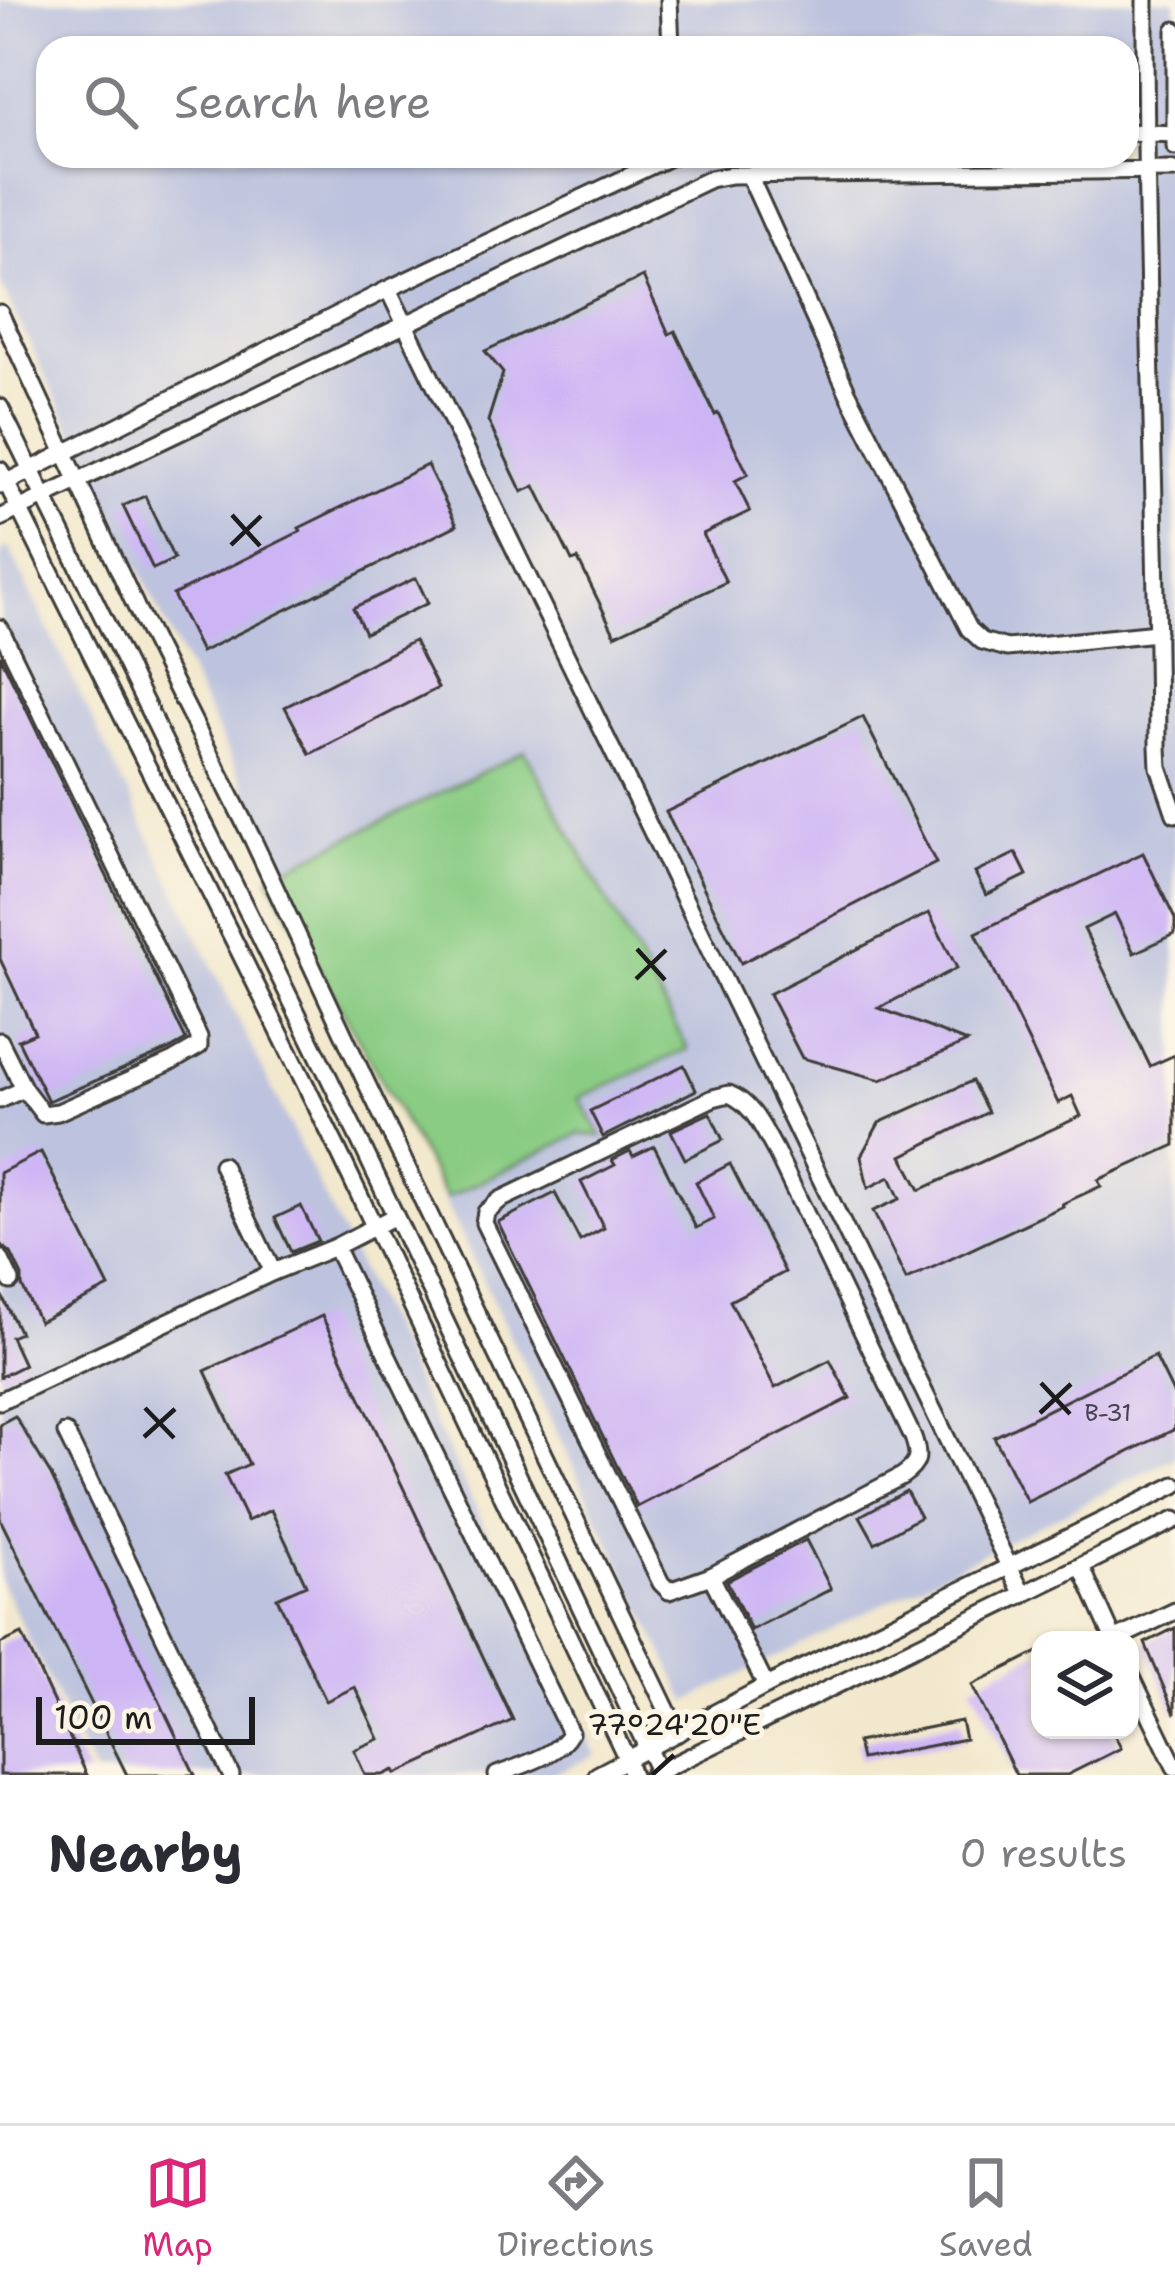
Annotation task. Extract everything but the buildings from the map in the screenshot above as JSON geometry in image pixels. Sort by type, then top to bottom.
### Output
[{"type":"street","points":[[669,0],[670,36]]},
{"type":"street","points":[[1139,82],[1144,0]]},
{"type":"street","points":[[1175,30],[1175,147]]},
{"type":"street","points":[[1139,132],[1174,134]]},
{"type":"street","points":[[1139,145],[1145,172],[1157,634],[1175,814]]},
{"type":"street","points":[[632,1775],[316,1105],[21,508],[2,479],[31,471],[388,289],[646,168]]},
{"type":"street","points":[[0,518],[698,184],[731,175],[1175,170]]},
{"type":"street","points":[[749,175],[848,393],[969,629],[982,641],[1007,648],[1157,634]]},
{"type":"street","points":[[388,289],[1022,1595]]},
{"type":"street","points":[[0,313],[136,608],[253,840],[678,1733]]},
{"type":"street","points":[[0,407],[395,1216],[648,1746],[656,1774],[1175,1520]]},
{"type":"street","points":[[1157,553],[1175,553]]},
{"type":"street","points":[[0,628],[199,1037],[199,1046],[58,1112],[43,1114],[24,1089],[0,1041]]},
{"type":"street","points":[[0,1100],[24,1089]]},
{"type":"street","points":[[729,1094],[741,1099],[755,1115],[775,1150],[920,1455],[902,1476],[711,1576],[668,1591],[661,1583],[484,1223],[486,1212],[500,1200],[729,1094]]},
{"type":"street","points":[[222,1166],[273,1271]]},
{"type":"street","points":[[0,1401],[395,1216]]},
{"type":"street","points":[[335,1246],[570,1733],[560,1748],[497,1775]]},
{"type":"street","points":[[0,1258],[10,1281]]},
{"type":"street","points":[[66,1432],[231,1775]]},
{"type":"street","points":[[596,1775],[1175,1485]]},
{"type":"street","points":[[1081,1566],[1110,1631]]},
{"type":"street","points":[[711,1576],[766,1686]]},
{"type":"street","points":[[1133,1631],[1175,1611]]},
{"type":"street","points":[[1139,1692],[1175,1767]]},
{"type":"shaded area","points":[[0,0],[1175,0],[1175,1457],[687,1702],[0,282]]},
{"type":"shaded area","points":[[9,548],[596,1755],[551,1775],[95,1775],[0,1580],[0,551]]},
{"type":"green space","points":[[525,751],[688,1049],[579,1098],[602,1136],[580,1134],[446,1198],[269,877]]}]
